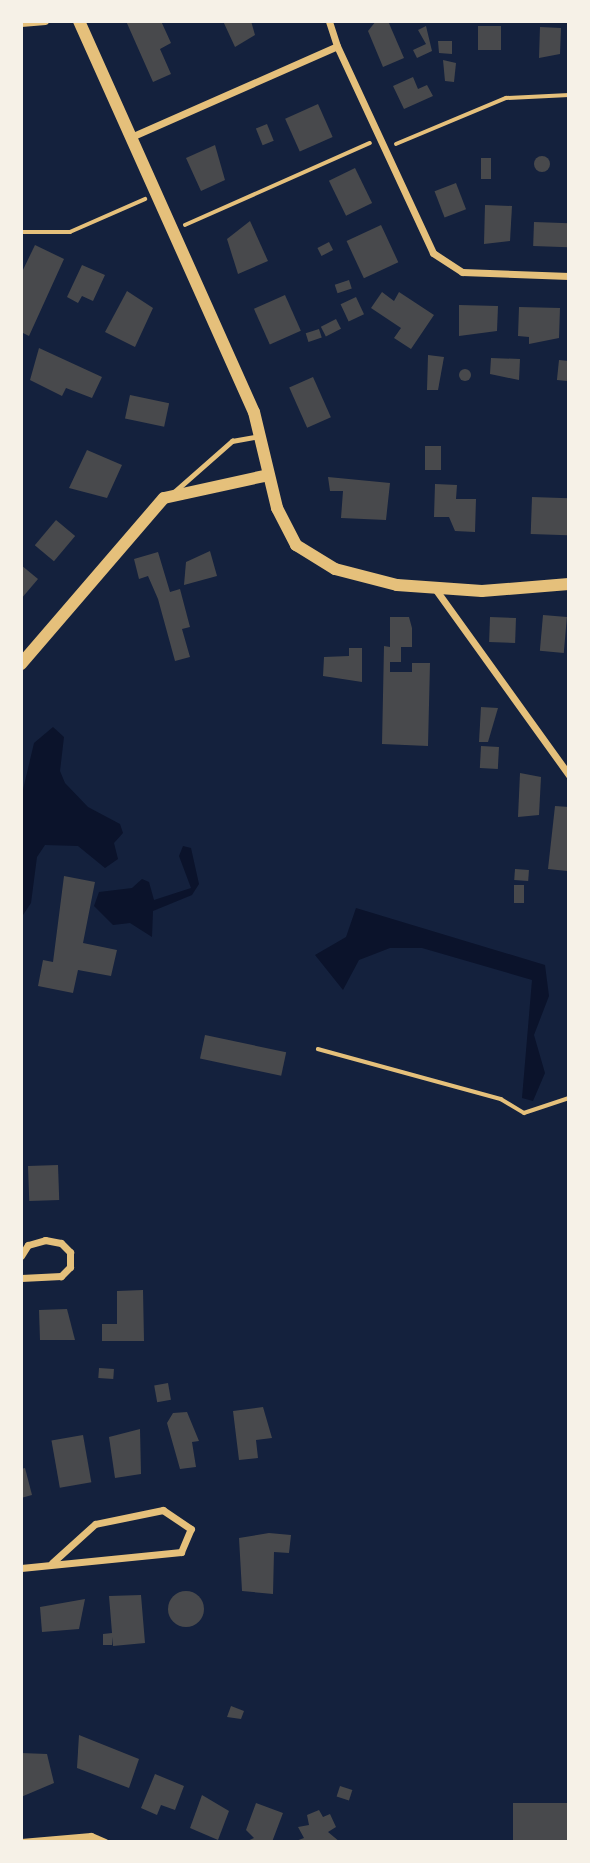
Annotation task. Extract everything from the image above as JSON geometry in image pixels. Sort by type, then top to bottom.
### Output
[{"type":"street","points":[[21,23],[45,21]]},
{"type":"street","points":[[79,21],[263,436],[269,475],[283,523],[307,555],[370,580],[436,590],[569,584]]},
{"type":"street","points":[[329,21],[337,46],[433,253],[445,265],[462,272],[569,276]]},
{"type":"street","points":[[131,137],[337,46]]},
{"type":"street","points":[[21,664],[173,493],[269,475]]},
{"type":"street","points":[[436,590],[569,775]]},
{"type":"street","points":[[21,1256],[28,1245],[45,1240],[61,1243],[70,1252],[70,1266],[61,1276],[21,1278]]},
{"type":"street","points":[[21,1568],[181,1552],[191,1529],[163,1510],[95,1524],[52,1563]]},
{"type":"street","points":[[21,1842],[91,1836],[105,1842]]},
{"type":"lane","points":[[173,493],[232,441],[263,436]]},
{"type":"path","points":[[385,149],[465,110],[506,98],[569,95]]},
{"type":"path","points":[[173,230],[380,139]]},
{"type":"path","points":[[21,232],[69,232],[156,194]]},
{"type":"path","points":[[318,1049],[500,1099],[524,1113],[569,1098]]},
{"type":"water","points":[[53,727],[64,737],[60,771],[65,783],[88,807],[120,824],[123,833],[114,843],[118,859],[105,868],[78,846],[45,845],[37,857],[31,903],[21,918],[21,798],[34,743]]},
{"type":"water","points":[[183,846],[191,848],[199,884],[192,895],[153,911],[152,937],[130,923],[113,925],[94,906],[99,892],[132,888],[142,879],[149,882],[154,900],[191,888],[179,856]]},
{"type":"water","points":[[356,908],[545,965],[549,996],[534,1035],[545,1073],[533,1101],[522,1098],[532,980],[422,948],[390,948],[359,960],[343,990],[315,955],[346,937]]},
{"type":"building","points":[[126,21],[161,21],[171,43],[160,49],[171,74],[153,82]]},
{"type":"building","points":[[223,21],[251,21],[255,35],[235,47]]},
{"type":"building","points":[[376,21],[388,21],[404,58],[383,67],[368,31]]},
{"type":"building","points":[[426,26],[432,51],[417,58],[413,50],[426,44],[418,30]]},
{"type":"building","points":[[478,26],[501,26],[501,50],[478,50]]},
{"type":"building","points":[[540,27],[561,28],[560,54],[539,58]]},
{"type":"building","points":[[438,41],[452,41],[452,54],[439,53]]},
{"type":"building","points":[[443,60],[456,63],[454,82],[445,81]]},
{"type":"building","points":[[413,77],[418,89],[427,85],[433,96],[404,109],[393,86]]},
{"type":"building","points":[[318,104],[333,137],[300,152],[285,119]]},
{"type":"building","points":[[267,124],[274,141],[263,145],[256,128]]},
{"type":"building","points":[[215,145],[225,180],[201,191],[186,158]]},
{"type":"building","points":[[542,156],[548,158],[548,170],[542,172],[536,170],[534,164],[536,158]]},
{"type":"building","points":[[481,158],[491,158],[491,179],[481,179]]},
{"type":"building","points":[[355,168],[372,203],[346,216],[329,181]]},
{"type":"building","points":[[456,183],[466,209],[445,217],[435,191]]},
{"type":"building","points":[[485,205],[512,206],[510,241],[484,244]]},
{"type":"building","points":[[250,221],[268,261],[238,274],[227,239]]},
{"type":"building","points":[[534,222],[569,223],[568,247],[533,246]]},
{"type":"building","points":[[381,225],[398,262],[364,278],[347,241]]},
{"type":"building","points":[[329,242],[333,250],[322,256],[317,248]]},
{"type":"building","points":[[35,245],[64,259],[29,336],[21,332],[21,274]]},
{"type":"building","points":[[82,265],[105,275],[93,301],[82,296],[78,303],[67,297]]},
{"type":"building","points":[[349,280],[352,289],[338,293],[335,285]]},
{"type":"building","points":[[127,291],[153,308],[135,347],[105,332]]},
{"type":"building","points":[[382,292],[394,301],[399,292],[434,315],[411,349],[394,338],[401,328],[371,308]]},
{"type":"building","points":[[285,295],[301,331],[270,344],[254,309]]},
{"type":"building","points":[[356,297],[364,314],[349,321],[341,304]]},
{"type":"building","points":[[459,305],[498,306],[497,331],[459,336]]},
{"type":"building","points":[[519,307],[560,308],[559,338],[529,344],[529,337],[518,336]]},
{"type":"building","points":[[336,319],[341,329],[326,337],[321,327]]},
{"type":"building","points":[[319,329],[322,338],[308,342],[306,333]]},
{"type":"building","points":[[39,348],[102,377],[92,398],[66,388],[62,396],[30,380]]},
{"type":"building","points":[[428,355],[444,357],[438,390],[427,390]]},
{"type":"building","points":[[491,358],[520,359],[519,380],[490,374]]},
{"type":"building","points":[[559,360],[569,361],[567,381],[557,380]]},
{"type":"building","points":[[460,370],[470,370],[470,380],[460,380]]},
{"type":"building","points":[[313,377],[331,417],[307,428],[289,388]]},
{"type":"building","points":[[130,395],[169,403],[164,427],[125,418]]},
{"type":"building","points":[[425,446],[441,446],[441,470],[425,470]]},
{"type":"building","points":[[87,450],[122,465],[107,498],[69,488]]},
{"type":"building","points":[[328,477],[390,483],[386,520],[341,518],[343,491],[330,491]]},
{"type":"building","points":[[435,484],[457,485],[456,499],[476,499],[475,532],[455,531],[449,517],[434,517]]},
{"type":"building","points":[[532,497],[569,498],[568,535],[531,534]]},
{"type":"building","points":[[56,520],[75,536],[54,561],[35,545]]},
{"type":"building","points":[[210,551],[217,576],[184,585],[186,562]]},
{"type":"building","points":[[158,552],[170,592],[180,589],[190,627],[182,629],[190,657],[175,661],[158,599],[148,576],[139,579],[134,559]]},
{"type":"building","points":[[21,565],[38,579],[21,599]]},
{"type":"building","points":[[543,615],[567,617],[564,653],[540,651]]},
{"type":"building","points":[[390,617],[409,617],[412,647],[401,647],[401,662],[390,662],[390,672],[412,672],[412,663],[430,663],[428,746],[382,744],[384,646],[390,647]]},
{"type":"building","points":[[490,617],[516,618],[515,643],[489,642]]},
{"type":"building","points":[[349,648],[362,648],[362,682],[323,676],[324,657],[349,656]]},
{"type":"building","points":[[481,707],[498,708],[488,742],[479,742]]},
{"type":"building","points":[[481,746],[499,747],[498,769],[480,768]]},
{"type":"building","points":[[520,773],[541,777],[539,815],[518,817]]},
{"type":"building","points":[[555,806],[569,807],[567,871],[548,869]]},
{"type":"building","points":[[515,869],[529,870],[528,881],[514,880]]},
{"type":"building","points":[[64,876],[95,882],[83,943],[117,950],[111,976],[78,970],[73,993],[38,986],[43,960],[53,962]]},
{"type":"building","points":[[514,885],[524,885],[524,903],[514,903]]},
{"type":"building","points":[[205,1035],[286,1052],[281,1076],[200,1058]]},
{"type":"building","points":[[58,1165],[59,1200],[29,1201],[28,1166]]},
{"type":"building","points":[[143,1290],[144,1341],[102,1341],[102,1324],[117,1324],[117,1291]]},
{"type":"building","points":[[67,1309],[75,1340],[40,1340],[39,1310]]},
{"type":"building","points":[[99,1368],[114,1369],[113,1379],[98,1378]]},
{"type":"building","points":[[168,1383],[171,1400],[157,1402],[154,1385]]},
{"type":"building","points":[[263,1407],[272,1438],[256,1440],[258,1458],[239,1460],[233,1411]]},
{"type":"building","points":[[187,1412],[199,1441],[192,1442],[196,1467],[180,1469],[167,1423],[173,1413]]},
{"type":"building","points":[[140,1429],[141,1474],[115,1478],[109,1437]]},
{"type":"building","points":[[83,1435],[91,1482],[60,1488],[51,1441]]},
{"type":"building","points":[[25,1468],[32,1495],[21,1498],[21,1469]]},
{"type":"building","points":[[269,1533],[291,1535],[289,1553],[274,1552],[273,1594],[242,1591],[239,1538]]},
{"type":"building","points":[[186,1591],[199,1596],[204,1609],[199,1622],[186,1627],[173,1622],[168,1609],[173,1596]]},
{"type":"building","points":[[141,1595],[145,1643],[113,1646],[112,1637],[112,1645],[103,1645],[103,1634],[112,1633],[109,1596]]},
{"type":"building","points":[[85,1599],[79,1629],[42,1632],[40,1607]]},
{"type":"building","points":[[231,1706],[244,1711],[241,1719],[227,1717]]},
{"type":"building","points":[[79,1735],[139,1759],[129,1788],[77,1768]]},
{"type":"building","points":[[21,1753],[47,1754],[54,1783],[21,1797]]},
{"type":"building","points":[[155,1774],[184,1786],[175,1810],[161,1805],[157,1815],[141,1808]]},
{"type":"building","points":[[340,1786],[352,1790],[349,1800],[337,1796]]},
{"type":"building","points":[[202,1795],[229,1811],[218,1840],[190,1828]]},
{"type":"building","points":[[256,1803],[283,1813],[272,1842],[245,1842],[254,1838],[246,1830]]},
{"type":"building","points":[[513,1803],[569,1803],[569,1842],[513,1842]]},
{"type":"building","points":[[319,1810],[323,1817],[330,1814],[336,1827],[328,1832],[340,1842],[293,1842],[304,1838],[298,1827],[309,1825],[307,1815]]}]
